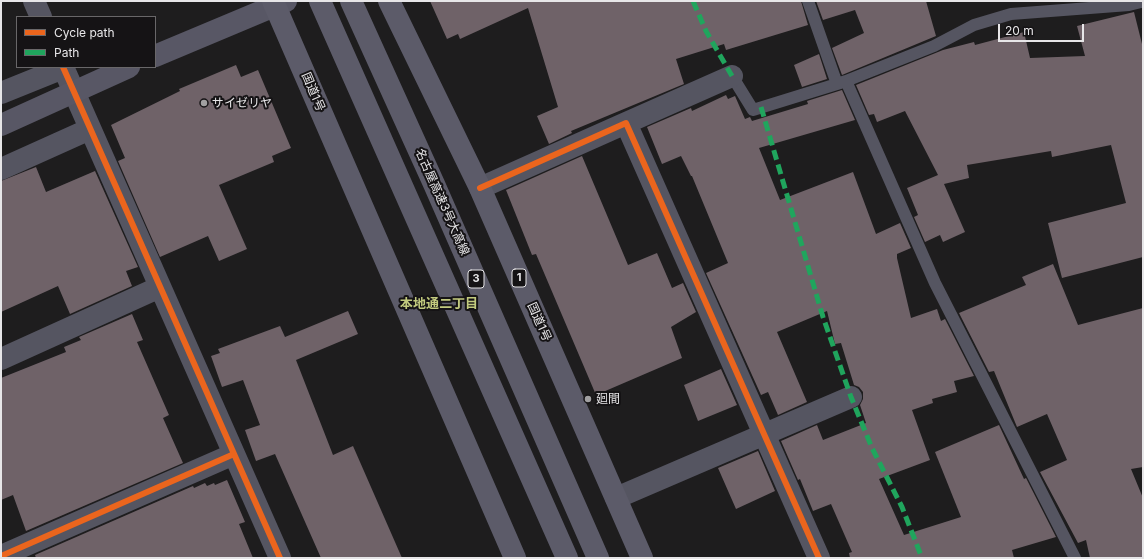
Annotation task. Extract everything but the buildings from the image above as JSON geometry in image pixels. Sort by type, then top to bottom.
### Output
[{"type":"highway","points":[[320,1],[478,361],[567,558]]},
{"type":"highway","name":"名古屋高速3号大高線","points":[[351,1],[438,191],[598,558]]},
{"type":"highway","name":"国道1号","points":[[389,1],[480,188],[642,558]]},
{"type":"highway","points":[[281,2],[531,558]]},
{"type":"highway","name":"国道1号","points":[[281,2],[515,558]]},
{"type":"street","points":[[34,1],[41,16]]},
{"type":"street","points":[[156,56],[281,2]]},
{"type":"street","points":[[1,93],[63,68],[280,558]]},
{"type":"street","points":[[1,125],[127,68]]},
{"type":"street","points":[[480,188],[732,76]]},
{"type":"street","points":[[626,123],[819,558]]},
{"type":"street","points":[[1,169],[90,129]]},
{"type":"street","points":[[1,359],[160,287]]},
{"type":"street","points":[[616,498],[851,397]]},
{"type":"street","points":[[1,556],[234,454]]},
{"type":"lane","points":[[808,1],[841,82],[935,283],[1075,558]]},
{"type":"lane","points":[[732,76],[753,110],[841,82],[934,46],[974,25],[1011,14],[1142,4]]},
{"type":"marked path","points":[[693,1],[706,31],[732,76]]},
{"type":"marked path","points":[[761,107],[823,317],[851,397],[872,448],[902,507],[922,558]]},
{"type":"cycle path","points":[[63,68],[280,558]]},
{"type":"cycle path","points":[[480,188],[626,123],[819,558]]},
{"type":"cycle path","points":[[1,556],[234,454]]},
{"type":"place","name":"サイゼリヤ","points":[[204,103]]},
{"type":"place","name":"廻間","points":[[588,399]]},
{"type":"district","name":"本地通二丁目","points":[[439,304]]}]
